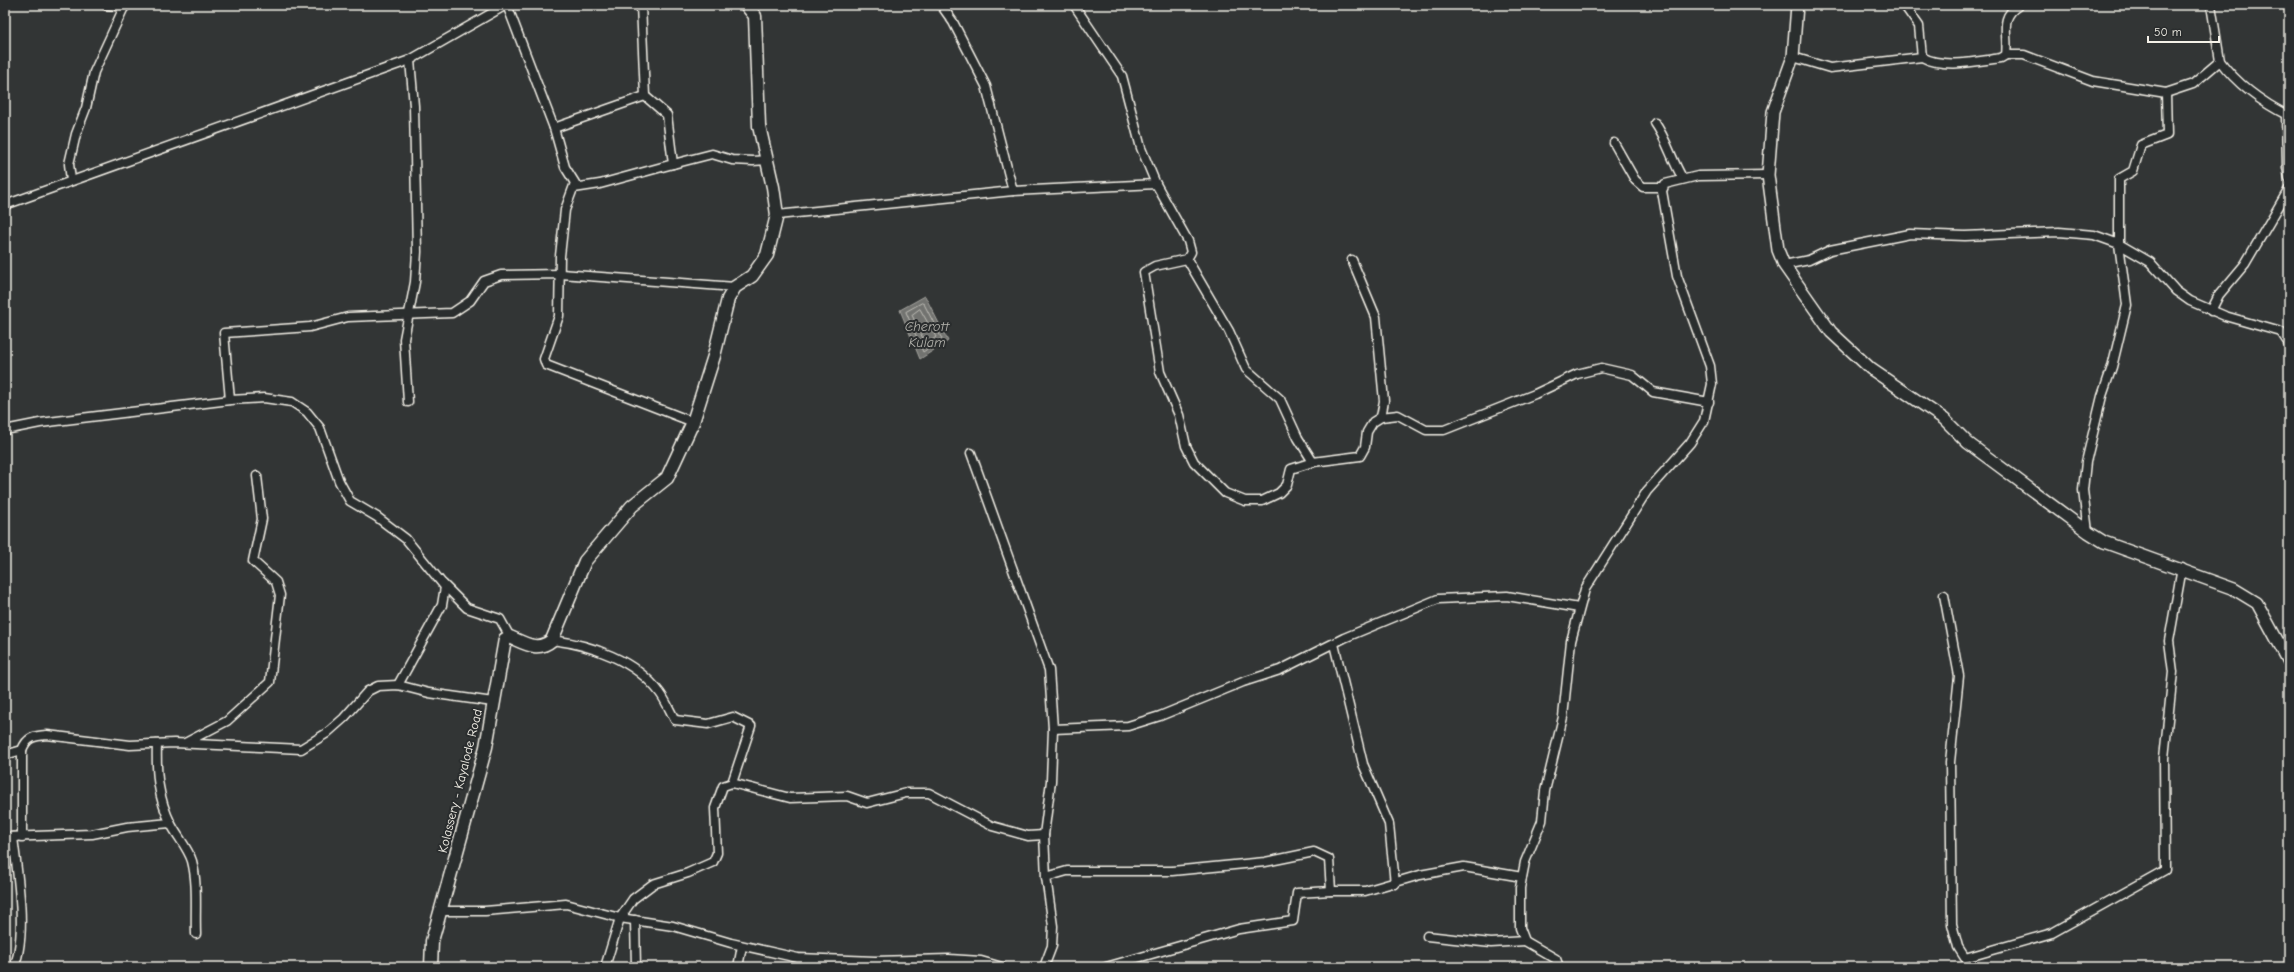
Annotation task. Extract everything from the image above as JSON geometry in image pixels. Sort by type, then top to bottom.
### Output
[{"type":"main road","points":[[510,637],[538,647],[544,647],[552,640],[585,561],[632,506],[667,478],[693,422],[714,356],[728,299],[735,287],[752,276],[767,255],[777,214],[759,126],[755,16],[746,5]]},
{"type":"main road","name":"Kolassery - Kayalode Road","points":[[431,967],[432,941],[486,747],[505,639],[510,637]]},
{"type":"street","points":[[71,180],[69,164],[76,134],[86,108],[94,72],[125,6],[106,5]]},
{"type":"street","points":[[5,205],[71,180],[410,60],[507,5],[554,128],[565,167],[574,180],[574,188],[565,210],[560,256],[561,274],[559,316],[544,359],[546,366],[693,422]]},
{"type":"street","points":[[641,5],[645,96],[667,115],[673,164]]},
{"type":"street","points":[[941,5],[953,22],[986,86],[1013,191]]},
{"type":"street","points":[[1074,5],[1122,76],[1141,148],[1156,184],[1190,246],[1190,252],[1187,259]]},
{"type":"street","points":[[1797,5],[1793,57],[1773,112],[1768,175],[1778,250],[1784,265],[1831,332],[1871,369],[1944,419],[1968,443],[2088,532],[2104,542],[2182,568],[2198,576],[2234,588],[2257,603],[2289,662]]},
{"type":"street","points":[[1904,5],[1919,26],[1922,57]]},
{"type":"street","points":[[2006,55],[2008,44],[2005,24],[2009,12],[2019,5]]},
{"type":"street","points":[[2211,5],[2220,61],[2230,75],[2242,86],[2287,115],[2287,167],[2289,178]]},
{"type":"street","points":[[1793,57],[1830,68],[1922,57],[1933,62],[1962,63],[2001,58],[2006,55],[2024,55],[2093,80],[2166,93],[2193,84],[2220,61]]},
{"type":"street","points":[[408,402],[404,339],[410,314],[417,252],[414,106],[410,60]]},
{"type":"street","points":[[2088,532],[2083,490],[2086,462],[2127,305],[2120,244],[2119,179],[2133,171],[2141,145],[2167,135],[2166,93]]},
{"type":"street","points":[[554,128],[645,96]]},
{"type":"street","points":[[1655,123],[1662,133],[1683,179]]},
{"type":"street","points":[[1614,143],[1635,180],[1643,187],[1663,187],[1665,184],[1683,179],[1716,175],[1768,175]]},
{"type":"street","points":[[574,188],[600,184],[712,154],[732,160],[754,162],[767,160]]},
{"type":"street","points":[[777,214],[1013,191],[1156,184]]},
{"type":"street","points":[[1559,967],[1556,959],[1525,940],[1520,928],[1520,888],[1525,862],[1542,821],[1545,791],[1563,717],[1571,641],[1579,608],[1584,589],[1607,550],[1647,491],[1690,443],[1704,421],[1712,384],[1710,366],[1677,276],[1662,202],[1663,187]]},
{"type":"street","points":[[2211,311],[2220,295],[2245,264],[2289,189]]},
{"type":"street","points":[[1784,265],[1809,260],[1830,250],[1910,234],[1965,236],[2059,232],[2094,235],[2120,244],[2150,262],[2176,291],[2211,311],[2281,332],[2289,344]]},
{"type":"street","points":[[1187,259],[1155,266],[1144,272],[1160,372],[1179,415],[1186,446],[1194,462],[1226,493],[1245,501],[1262,501],[1280,493],[1287,485],[1291,469],[1313,462],[1360,456],[1365,447],[1367,432],[1373,422],[1381,417],[1398,415],[1426,430],[1444,430],[1535,394],[1576,374],[1601,368],[1632,375],[1653,392],[1708,402]]},
{"type":"street","points":[[1187,259],[1229,331],[1246,368],[1280,399],[1298,438],[1313,462]]},
{"type":"street","points":[[1352,260],[1376,317],[1384,401],[1381,417]]},
{"type":"street","points":[[230,400],[224,333],[310,327],[348,317],[452,313],[470,301],[484,281],[500,275],[561,274],[735,287]]},
{"type":"street","points":[[5,430],[40,423],[230,400],[264,398],[292,402],[307,412],[320,428],[339,481],[350,501],[377,517],[406,539],[442,584],[467,608],[500,619],[510,637]]},
{"type":"street","points":[[971,453],[1049,670],[1053,729],[1051,781],[1044,835],[1046,877],[1052,911],[1052,946],[1044,967]]},
{"type":"street","points":[[184,744],[227,721],[270,682],[280,596],[276,582],[253,561],[262,519],[257,476]]},
{"type":"street","points":[[1944,595],[1959,676],[1950,762],[1952,924],[1958,947],[1965,958],[2052,933],[2165,870],[2164,758],[2174,672],[2168,641],[2182,568]]},
{"type":"street","points":[[398,685],[442,605],[445,587],[442,584]]},
{"type":"street","points":[[1053,729],[1128,726],[1280,670],[1344,638],[1438,599],[1507,596],[1579,608]]},
{"type":"street","points":[[552,640],[586,647],[629,664],[661,693],[675,720],[708,724],[733,717],[751,726],[732,784]]},
{"type":"street","points":[[1334,644],[1363,764],[1389,824],[1395,884]]},
{"type":"street","points":[[22,837],[22,750],[26,741],[30,739],[47,736],[96,742],[301,749],[327,733],[344,718],[368,691],[378,686],[398,685],[430,693],[493,702]]},
{"type":"street","points":[[157,744],[158,791],[170,823],[192,860],[194,874],[196,934]]},
{"type":"street","points":[[5,755],[22,750]]},
{"type":"street","points":[[605,967],[620,918],[633,899],[653,884],[688,873],[713,862],[717,853],[715,808],[723,786],[732,784],[790,798],[847,796],[867,803],[906,792],[929,793],[992,826],[1028,836],[1044,835]]},
{"type":"street","points":[[14,967],[17,959],[20,924],[19,892],[9,837],[92,834],[127,826],[170,823]]},
{"type":"street","points":[[1046,877],[1067,872],[1152,872],[1250,864],[1314,852],[1329,859],[1331,891]]},
{"type":"street","points":[[1106,967],[1239,929],[1293,921],[1297,893],[1331,891],[1365,892],[1395,884],[1420,875],[1464,867],[1522,877]]},
{"type":"street","points":[[441,911],[485,911],[566,904],[620,918],[673,926],[742,946],[798,958],[875,961],[949,959],[981,961],[1002,967]]},
{"type":"street","points":[[635,920],[636,967]]},
{"type":"street","points":[[1427,936],[1491,943],[1525,940]]},
{"type":"street","points":[[738,967],[742,946]]},
{"type":"water","name":"Cherott Kulam","points":[[925,296],[948,341],[920,359],[900,310]]}]
